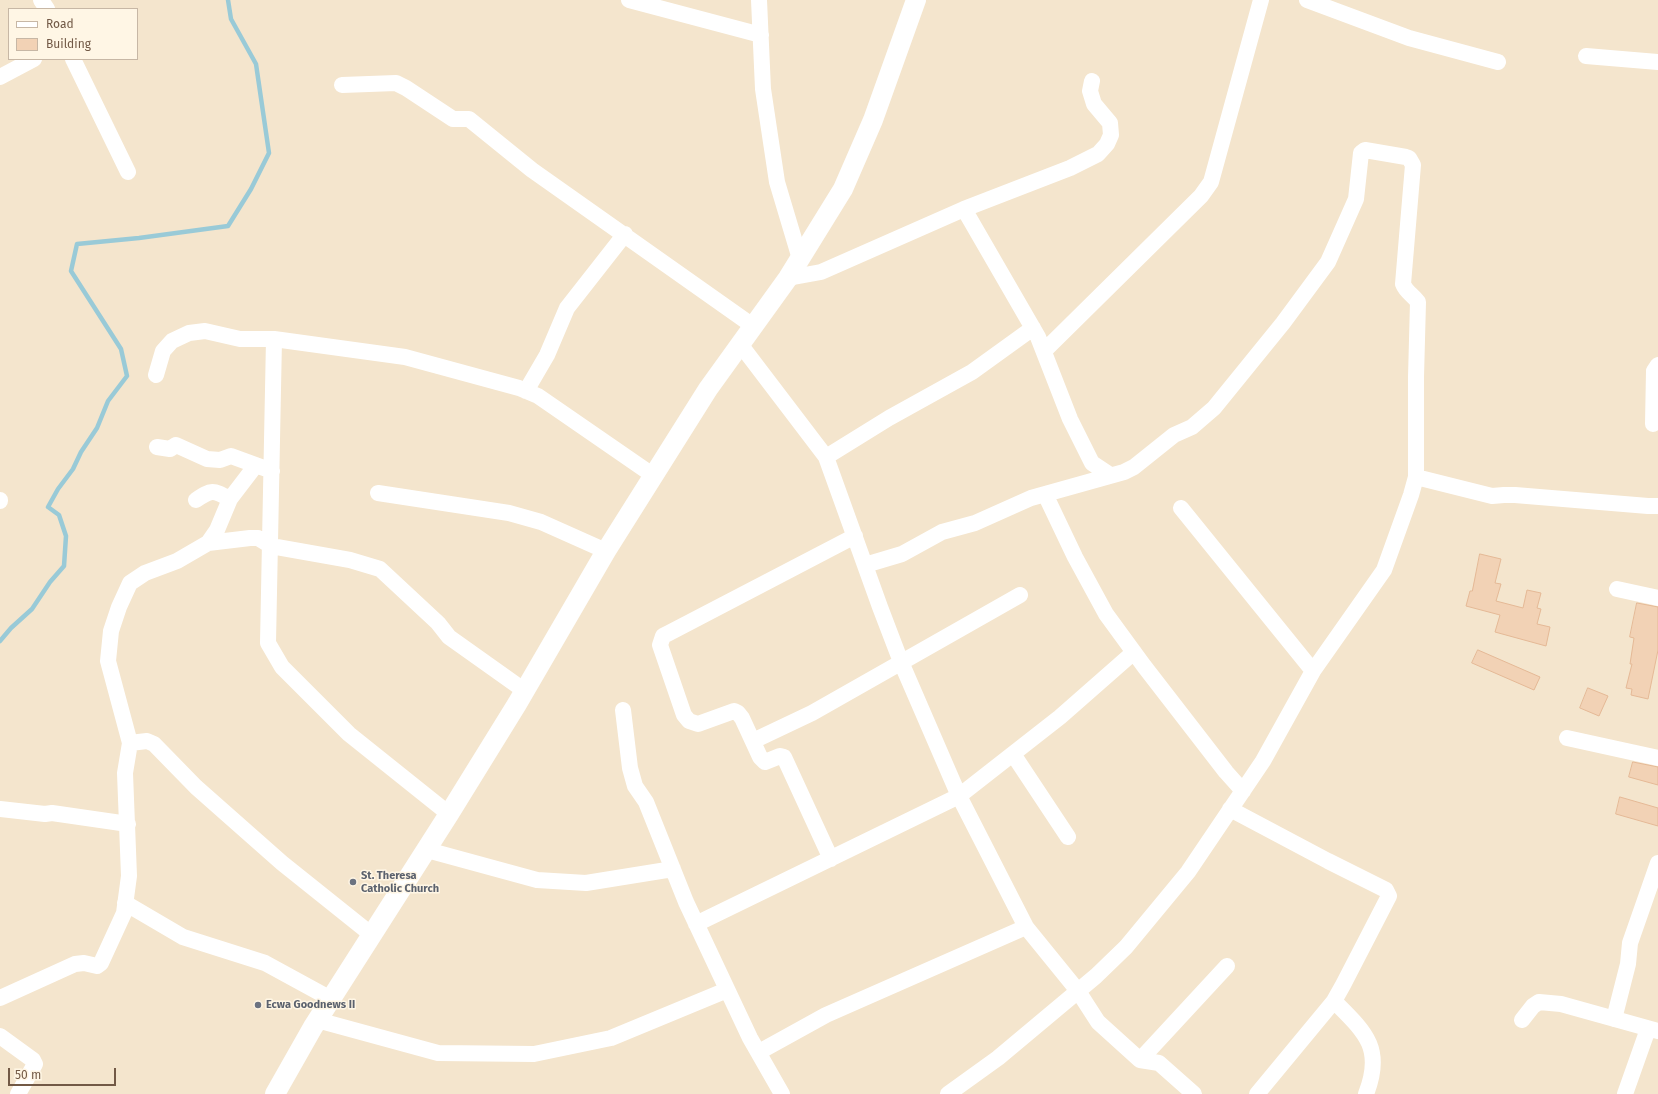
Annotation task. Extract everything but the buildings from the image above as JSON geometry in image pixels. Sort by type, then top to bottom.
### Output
[{"type":"street","points":[[629,0],[760,35]]},
{"type":"street","points":[[759,0],[763,89],[777,182],[800,259]]},
{"type":"street","points":[[275,1094],[317,1020],[449,814],[525,691],[606,551],[708,389],[788,278],[843,190],[873,120],[916,0]]},
{"type":"street","points":[[1044,350],[1201,196],[1211,182],[1261,0]]},
{"type":"street","points":[[1307,0],[1409,38],[1498,62]]},
{"type":"street","points":[[1586,56],[1658,62]]},
{"type":"street","points":[[0,77],[32,60]]},
{"type":"street","points":[[73,60],[128,172]]},
{"type":"street","points":[[788,278],[821,272],[964,209],[1070,168],[1098,154],[1107,144],[1111,135],[1110,123],[1094,104],[1090,91],[1092,81]]},
{"type":"street","points":[[342,85],[396,83],[453,119],[469,119],[532,170],[625,234],[753,326]]},
{"type":"street","points":[[865,565],[902,554],[942,532],[975,524],[1030,498],[1124,472],[1134,467],[1170,437],[1192,426],[1214,408],[1284,323],[1328,262],[1356,199],[1361,153],[1365,150],[1409,158],[1413,165],[1403,284],[1410,296],[1418,302],[1416,477],[1384,570],[1313,671],[1264,760],[1188,872],[1126,947],[1078,991],[998,1058],[948,1094]]},
{"type":"street","points":[[964,209],[1033,328],[1044,350],[1070,419],[1088,455],[1092,462],[1110,475]]},
{"type":"street","points":[[526,391],[547,355],[567,308],[625,234]]},
{"type":"street","points":[[826,457],[889,418],[972,372],[1033,328]]},
{"type":"street","points":[[156,375],[163,351],[172,341],[189,333],[205,332],[240,339],[274,339],[405,357],[526,391],[538,396],[654,476]]},
{"type":"street","points":[[274,339],[268,643],[282,667],[349,734],[449,814]]},
{"type":"street","points":[[740,344],[826,457],[901,662],[959,796],[1026,927],[1078,991],[1098,1022],[1140,1060],[1159,1063],[1194,1094]]},
{"type":"street","points":[[1653,424],[1654,371],[1658,365]]},
{"type":"street","points":[[157,447],[170,449],[176,444],[207,459],[220,460],[231,456],[272,471]]},
{"type":"street","points":[[208,543],[217,530],[230,499],[256,465]]},
{"type":"street","points":[[1416,477],[1492,496],[1509,495],[1658,506]]},
{"type":"street","points":[[196,500],[208,492],[216,491],[230,499]]},
{"type":"street","points":[[378,493],[509,513],[541,522],[606,551]]},
{"type":"street","points":[[1045,494],[1075,557],[1106,614],[1226,772],[1243,791]]},
{"type":"street","points":[[1180,508],[1313,671]]},
{"type":"street","points":[[831,859],[784,757],[780,756],[765,762],[760,757],[742,718],[734,711],[698,724],[689,721],[684,715],[660,645],[663,636],[855,536]]},
{"type":"street","points":[[0,998],[75,964],[84,963],[93,966],[101,963],[124,913],[129,876],[128,824],[124,773],[130,743],[108,661],[111,631],[119,607],[130,583],[145,573],[177,561],[208,543],[258,538],[270,546],[350,560],[380,569],[438,623],[449,636],[525,691]]},
{"type":"street","points":[[1617,589],[1658,598]]},
{"type":"street","points":[[752,741],[812,713],[1020,595]]},
{"type":"street","points":[[696,924],[959,796],[1060,717],[1134,652]]},
{"type":"street","points":[[624,710],[630,768],[635,786],[646,802],[696,924],[727,990],[750,1038],[782,1094]]},
{"type":"street","points":[[1567,738],[1658,758]]},
{"type":"street","points":[[130,743],[147,741],[154,744],[196,787],[282,864],[372,935]]},
{"type":"street","points":[[1013,754],[1068,837]]},
{"type":"street","points":[[0,809],[46,814],[52,813],[128,824]]},
{"type":"street","points":[[1230,809],[1386,890],[1388,893],[1388,896],[1334,1001],[1257,1094]]},
{"type":"street","points":[[426,850],[544,880],[586,883],[673,869]]},
{"type":"street","points":[[1614,1019],[1628,964],[1630,943],[1658,863]]},
{"type":"street","points":[[125,903],[183,937],[265,963],[332,998]]},
{"type":"street","points":[[759,1052],[826,1015],[1026,927]]},
{"type":"street","points":[[1140,1060],[1228,966]]},
{"type":"street","points":[[317,1020],[438,1053],[534,1054],[611,1038],[727,990]]},
{"type":"street","points":[[1334,1001],[1357,1024],[1369,1042],[1374,1061],[1370,1083],[1366,1094]]},
{"type":"street","points":[[1522,1020],[1533,1006],[1539,1002],[1561,1004],[1653,1030],[1625,1094]]},
{"type":"street","points":[[0,1036],[33,1060],[35,1064],[18,1094]]},
{"type":"shaded area","points":[[0,0],[1658,0],[1658,1094],[0,1094]]},
{"type":"waterway","points":[[0,641],[11,628],[32,609],[50,582],[64,566],[66,536],[59,515],[48,507],[58,489],[73,469],[81,452],[97,428],[108,401],[127,376],[121,349],[71,271],[77,244],[139,238],[228,226],[251,189],[269,153],[256,64],[231,19],[228,0]]},
{"type":"place","name":"St. Theresa Catholic Church","points":[[353,882]]},
{"type":"place","name":"Ecwa Goodnews II","points":[[258,1005]]}]
